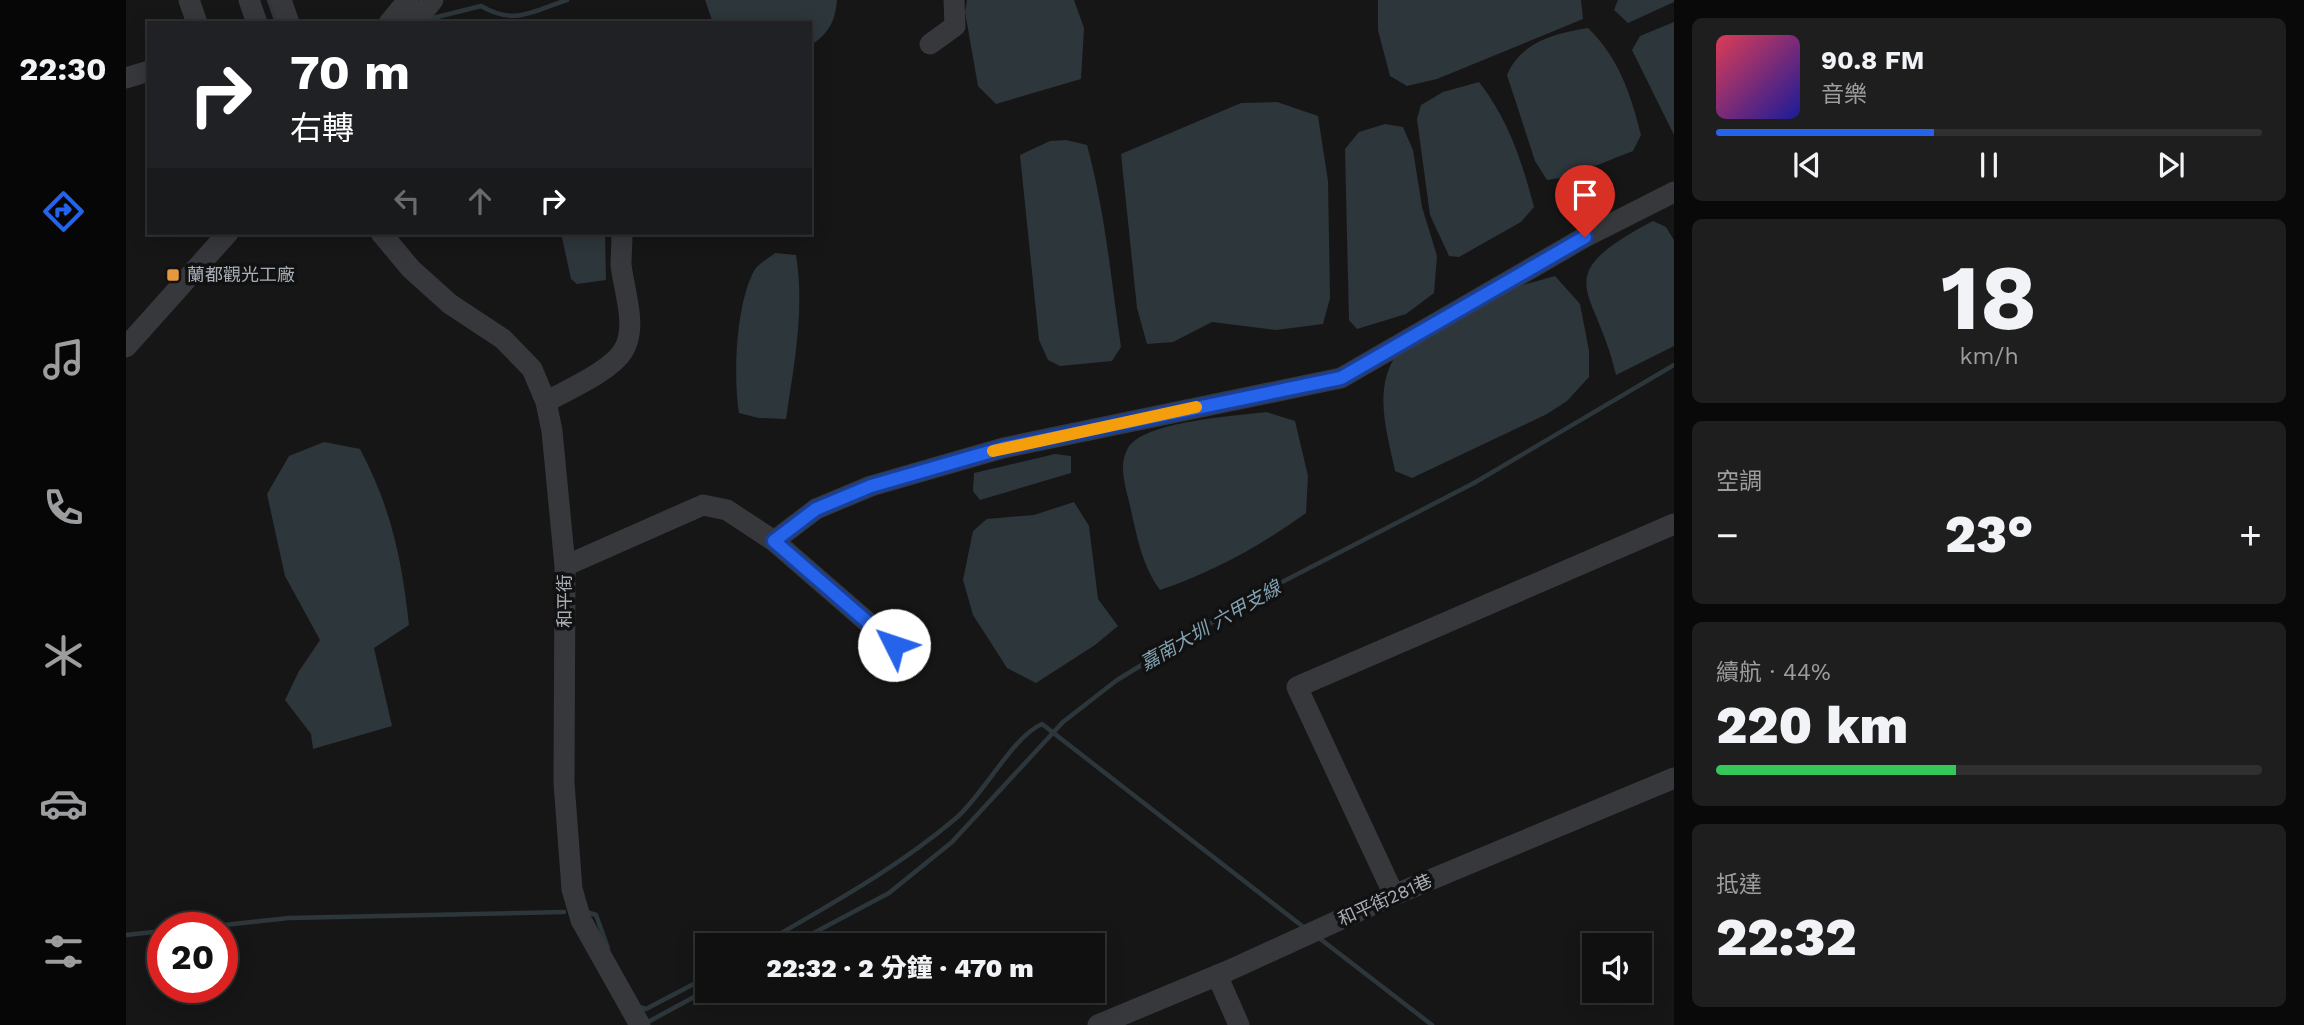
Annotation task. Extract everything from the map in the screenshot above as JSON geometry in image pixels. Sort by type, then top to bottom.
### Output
[{"type":"street","points":[[189,0],[196,21]]},
{"type":"street","points":[[249,0],[256,21]]},
{"type":"street","points":[[391,21],[408,0]]},
{"type":"street","points":[[416,21],[433,0]]},
{"type":"street","points":[[930,44],[955,26],[954,0]]},
{"type":"street","points":[[126,78],[147,72]]},
{"type":"street","points":[[774,541],[816,509],[871,486],[1003,448],[1341,378],[1585,237],[1674,192]]},
{"type":"street","points":[[128,343],[226,235]]},
{"type":"street","name":"和平街","points":[[383,235],[411,270],[450,304],[513,349],[531,369],[546,402],[552,431],[565,566],[564,783],[572,889],[581,920],[638,1024]]},
{"type":"street","points":[[546,402],[608,365],[623,352],[629,322],[621,264],[622,235]]},
{"type":"street","points":[[565,566],[703,505],[727,510],[774,541],[894,645]]},
{"type":"street","points":[[1394,895],[1297,687],[1674,524]]},
{"type":"street","name":"和平街281巷","points":[[1098,1025],[1394,895],[1674,778]]},
{"type":"street","points":[[1217,975],[1239,1025]]},
{"type":"shaded area","points":[[705,0],[837,0],[830,26],[812,44],[812,21],[712,21]]},
{"type":"shaded area","points":[[967,0],[1074,0],[1084,28],[1081,79],[996,104],[978,86],[965,12]]},
{"type":"shaded area","points":[[1378,0],[1581,0],[1583,19],[1437,79],[1407,86],[1390,76],[1378,30]]},
{"type":"shaded area","points":[[1618,0],[1674,2],[1628,23],[1614,10]]},
{"type":"shaded area","points":[[1674,22],[1674,135],[1632,50],[1640,36]]},
{"type":"shaded area","points":[[1588,28],[1616,64],[1641,135],[1633,151],[1567,177],[1547,180],[1535,161],[1507,75],[1521,54],[1540,41]]},
{"type":"shaded area","points":[[1479,82],[1513,141],[1534,207],[1521,222],[1459,257],[1449,256],[1430,215],[1417,119],[1421,105],[1443,92]]},
{"type":"shaded area","points":[[1277,102],[1318,116],[1328,181],[1330,298],[1323,324],[1276,330],[1212,322],[1173,342],[1147,344],[1137,308],[1121,154],[1241,103]]},
{"type":"shaded area","points":[[1385,124],[1403,127],[1413,150],[1422,207],[1437,256],[1434,293],[1406,314],[1357,329],[1349,320],[1345,149],[1359,132]]},
{"type":"shaded area","points":[[1066,140],[1087,145],[1103,220],[1121,347],[1112,361],[1060,366],[1048,360],[1039,340],[1020,155],[1050,141]]},
{"type":"shaded area","points":[[1653,221],[1666,227],[1674,240],[1674,346],[1616,375],[1590,302],[1586,286],[1589,271],[1599,257],[1620,240]]},
{"type":"shaded area","points":[[561,235],[605,235],[606,280],[577,284],[571,279]]},
{"type":"shaded area","points":[[775,253],[796,255],[798,276],[799,317],[786,419],[759,418],[739,413],[737,398],[737,340],[743,302],[754,271]]},
{"type":"shaded area","points":[[1555,276],[1580,304],[1589,351],[1589,377],[1567,401],[1547,414],[1412,478],[1395,471],[1383,397],[1389,368],[1396,355],[1520,286]]},
{"type":"shaded area","points":[[1266,412],[1295,421],[1308,476],[1306,513],[1236,557],[1160,590],[1141,552],[1125,487],[1123,463],[1128,448],[1137,439],[1171,426]]},
{"type":"shaded area","points":[[324,442],[360,449],[371,471],[394,534],[409,625],[374,648],[392,726],[313,749],[311,734],[285,700],[299,671],[320,640],[285,576],[267,494],[289,456]]},
{"type":"shaded area","points":[[1055,454],[1071,456],[1071,473],[980,500],[973,491],[974,473]]},
{"type":"shaded area","points":[[1074,502],[1089,526],[1098,599],[1118,626],[1095,645],[1036,683],[1007,668],[973,615],[963,580],[973,531],[987,519],[1034,515]]},
{"type":"waterway","points":[[269,0],[276,21]]},
{"type":"waterway","points":[[429,19],[481,6],[504,15],[524,15],[567,0]]},
{"type":"waterway","name":"嘉南大圳 六甲支線","points":[[814,933],[889,893],[952,842],[1063,722],[1117,680],[1257,595],[1474,483],[1674,365]]},
{"type":"waterway","points":[[781,933],[861,886],[955,819],[1020,741],[1042,724],[1306,929]]},
{"type":"waterway","points":[[238,924],[289,918],[564,912]]},
{"type":"waterway","points":[[587,912],[596,915],[608,948]]},
{"type":"waterway","points":[[126,935],[147,933]]},
{"type":"waterway","points":[[1319,938],[1432,1025]]},
{"type":"waterway","points":[[640,1007],[646,1009],[695,983]]},
{"type":"waterway","name":"嘉南大圳 六甲支線","points":[[646,1023],[695,996]]},
{"type":"slow traffic","points":[[993,451],[1196,407]]},
{"type":"place","name":"蘭都觀光工廠","points":[[173,275]]},
{"type":"route","points":[[894,645],[774,541],[816,509],[841,497],[1003,448],[1341,378],[1585,237]]}]
